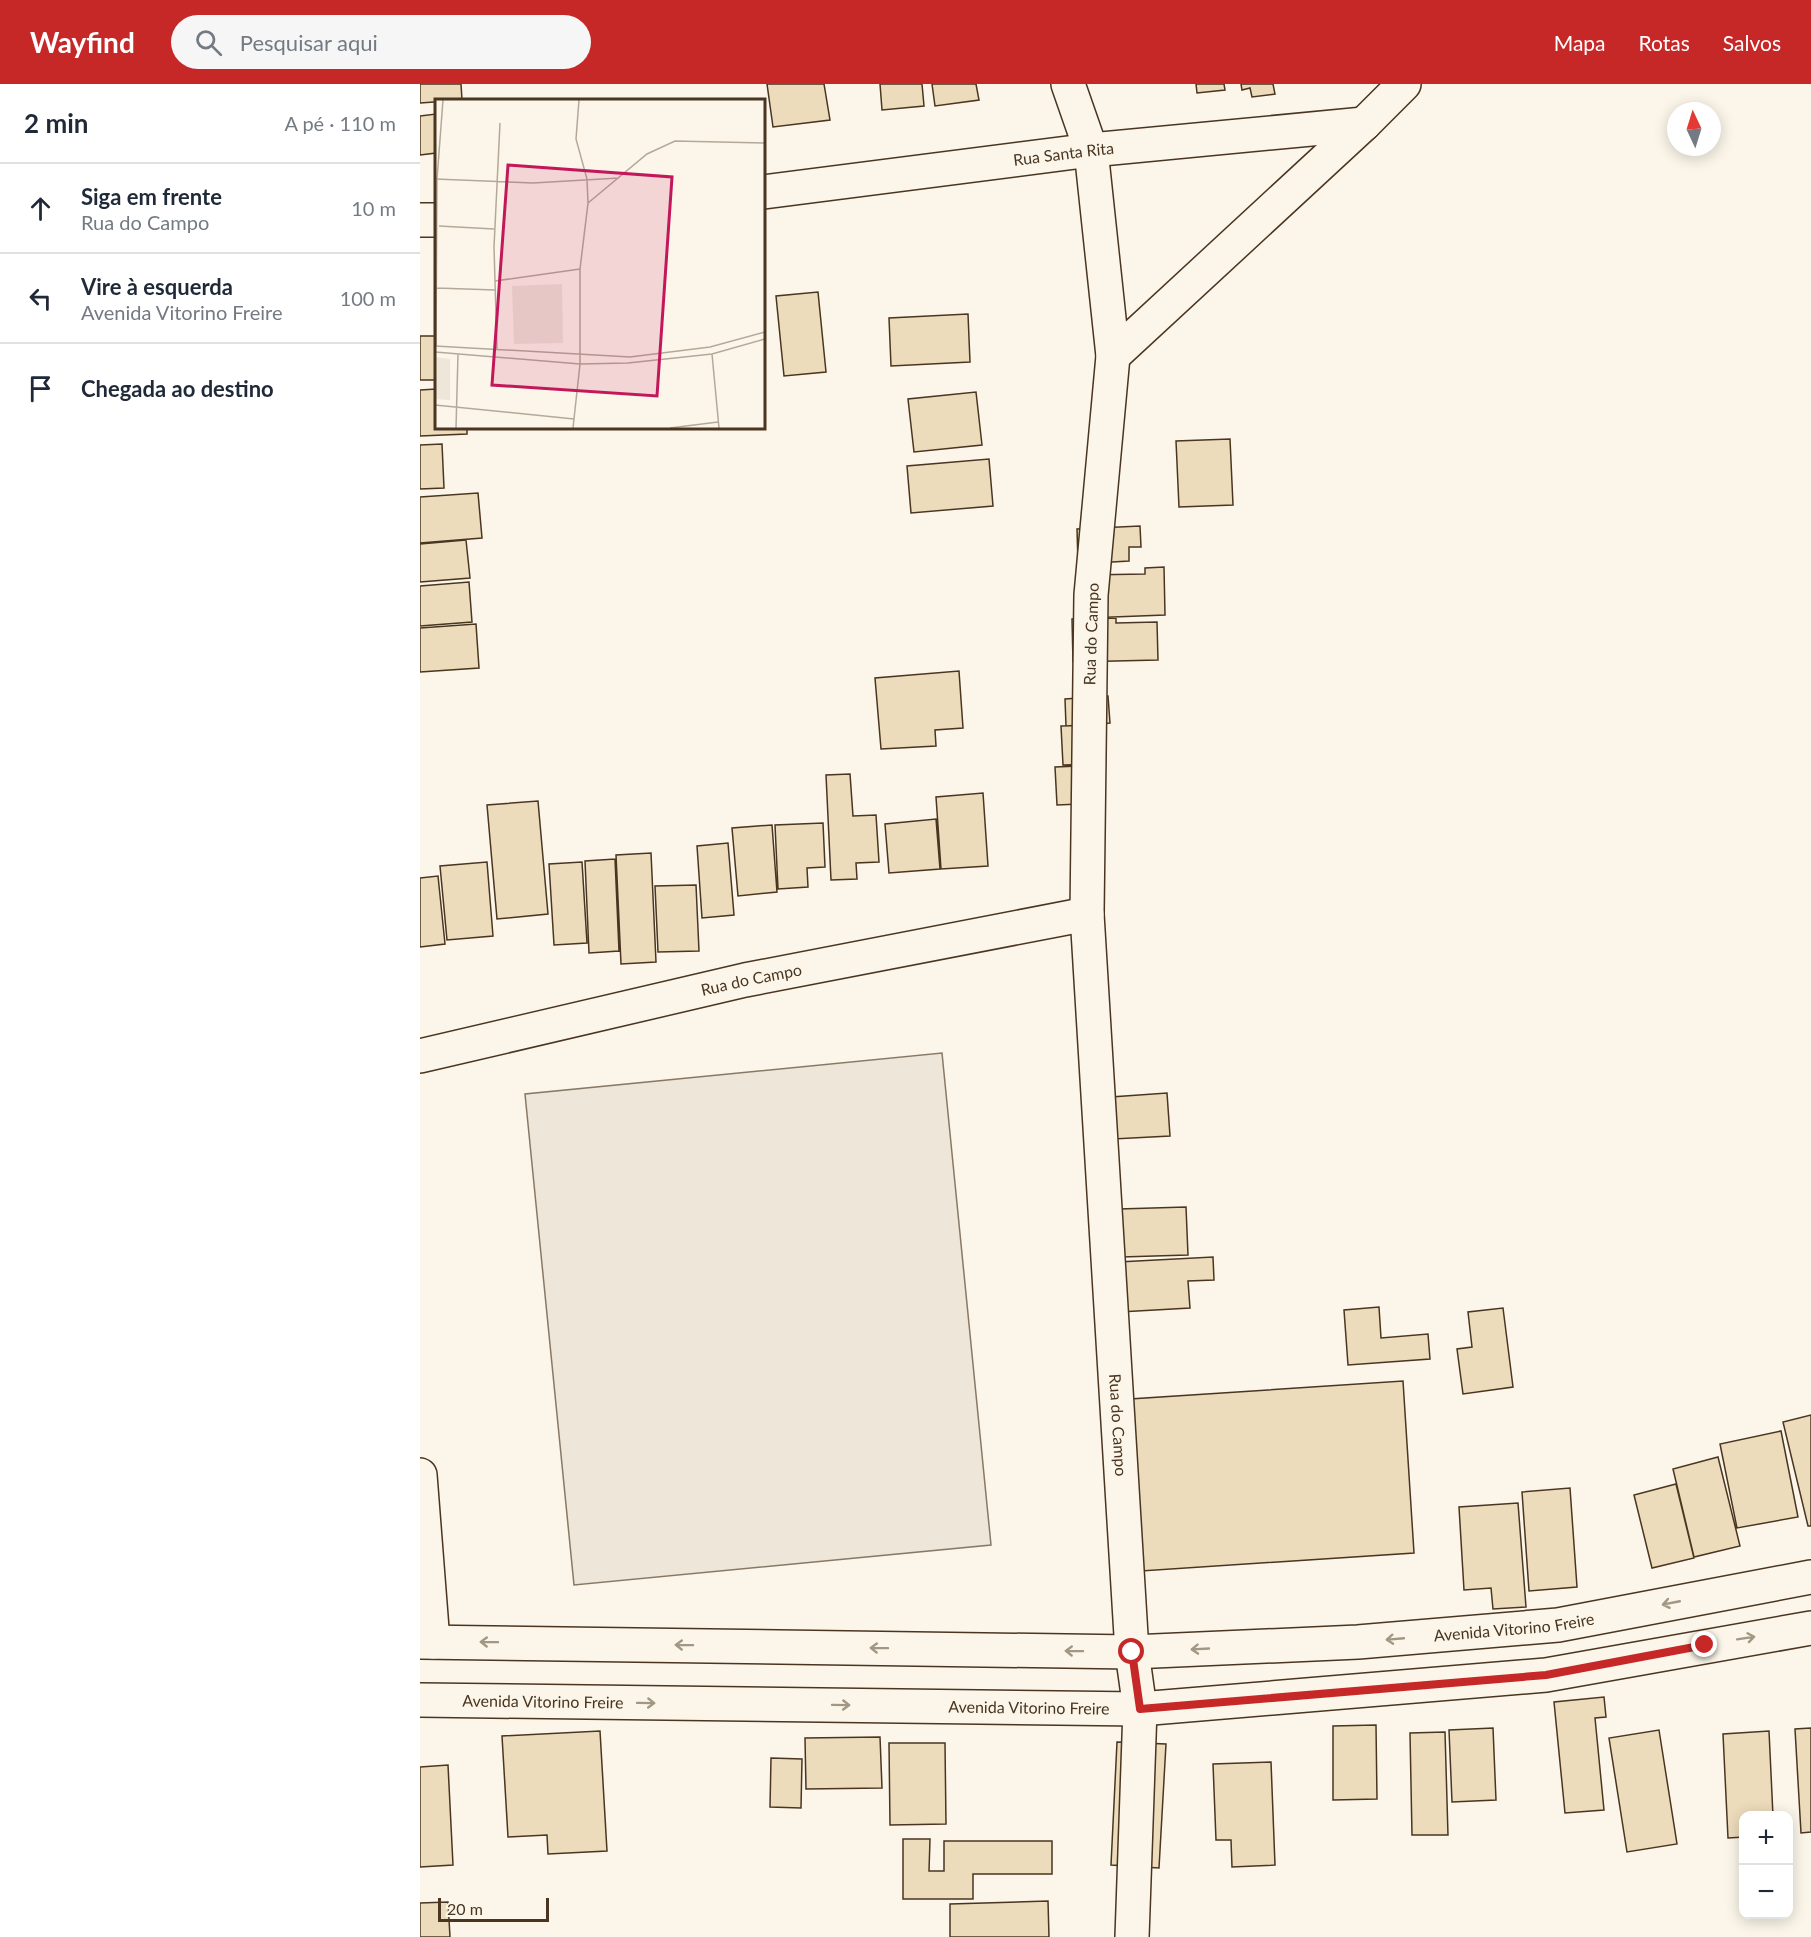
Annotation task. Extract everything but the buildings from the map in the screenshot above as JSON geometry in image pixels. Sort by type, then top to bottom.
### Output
[{"type":"street","name":"Rua do Campo","points":[[1068,84],[1091,150],[1113,356],[1091,595],[1087,914],[1132,1652],[1140,1709],[1132,1937]]},
{"type":"street","points":[[1113,356],[1364,124],[1404,84]]},
{"type":"street","name":"Rua Santa Rita","points":[[765,192],[1091,150],[1364,124]]},
{"type":"street","name":"Rua do Campo","points":[[420,1056],[745,980],[1087,914]]},
{"type":"street","points":[[420,1475],[427,1642]]},
{"type":"street","name":"Avenida Vitorino Freire","points":[[427,1642],[1132,1652],[1358,1642],[1558,1624],[1811,1577]]},
{"type":"street","name":"Avenida Vitorino Freire","points":[[420,1700],[1140,1709],[1546,1675],[1811,1628]]},
{"type":"shaded area","points":[[942,1053],[991,1545],[574,1585],[525,1094]]},
{"type":"route","points":[[1132,1652],[1140,1709],[1546,1675],[1705,1645]]}]
